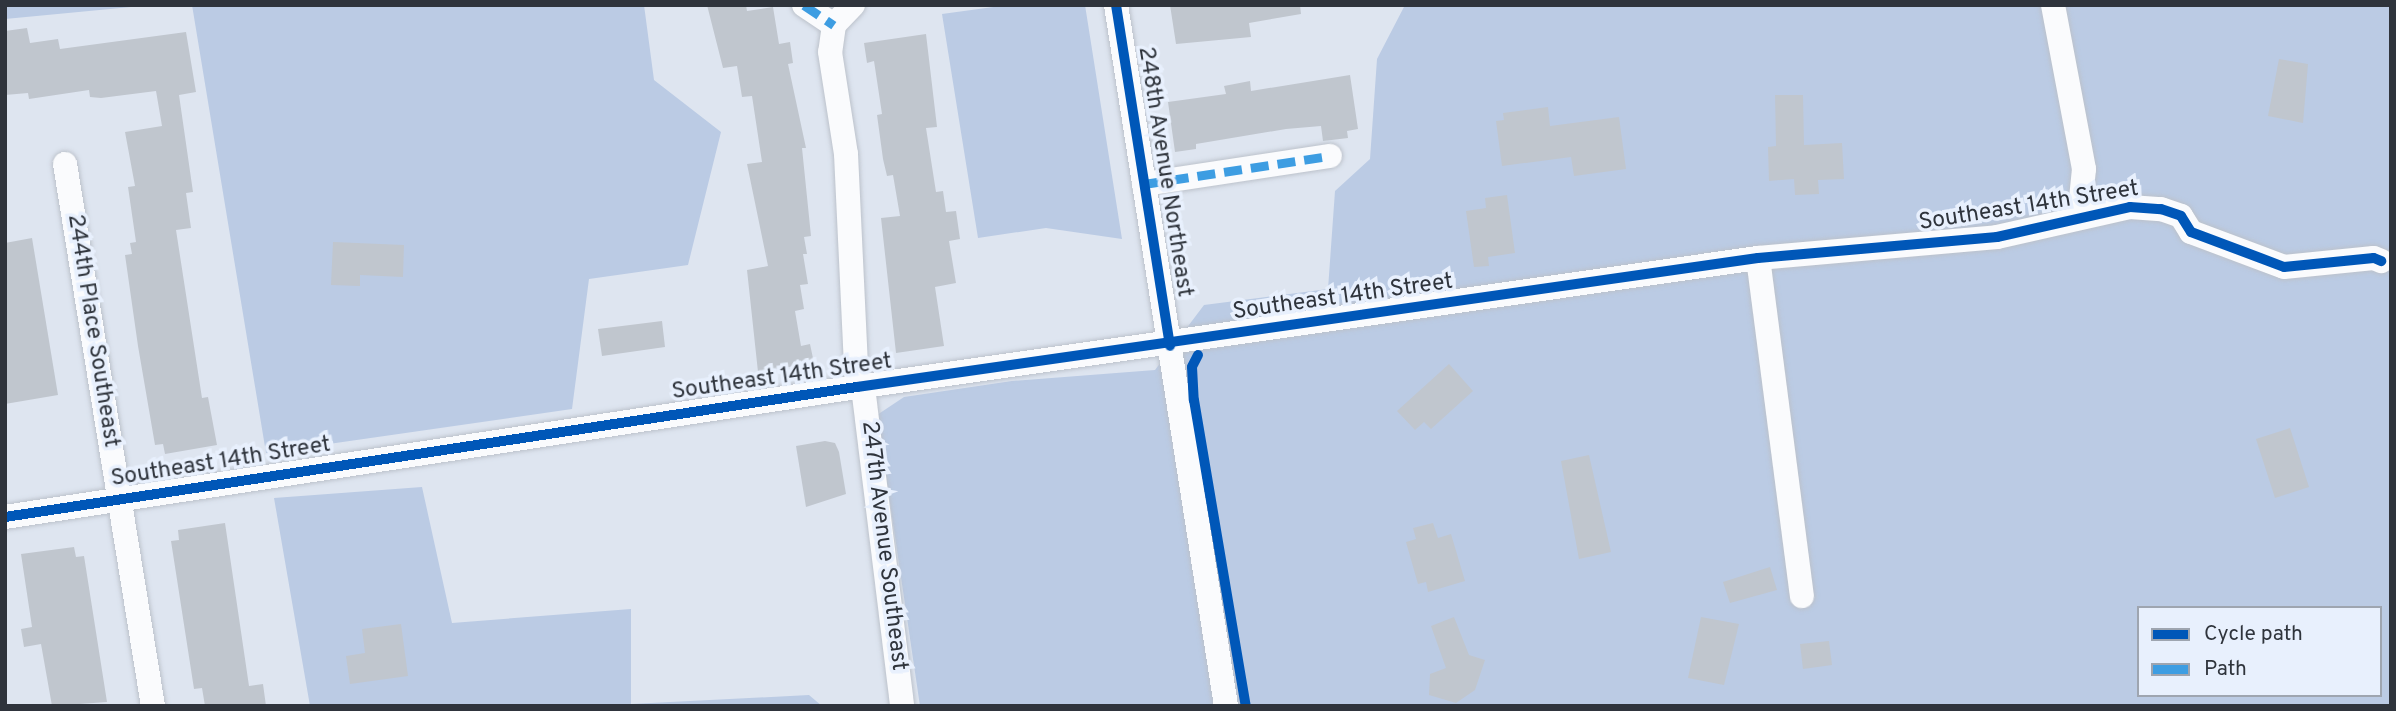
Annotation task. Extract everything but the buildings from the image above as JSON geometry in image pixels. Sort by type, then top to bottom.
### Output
[{"type":"street","points":[[804,5],[834,25],[853,5]]},
{"type":"street","name":"248th Avenue Northeast","points":[[1116,5],[1226,706]]},
{"type":"street","points":[[2053,5],[2084,169],[2079,218]]},
{"type":"street","name":"247th Avenue Southeast","points":[[834,25],[830,52],[846,154],[860,387],[902,706]]},
{"type":"street","points":[[1144,184],[1330,156]]},
{"type":"street","name":"244th Place Southeast","points":[[65,164],[153,706]]},
{"type":"street","name":"Southeast 14th Street","points":[[5,517],[860,387],[1170,345],[1758,258],[1997,237],[2130,207],[2161,209],[2181,216],[2191,232],[2284,267],[2374,258],[2381,261]]},
{"type":"street","points":[[1758,258],[1802,596]]},
{"type":"shaded area","points":[[5,5],[152,5],[5,19]]},
{"type":"shaded area","points":[[192,5],[644,5],[654,80],[721,132],[688,265],[589,279],[572,409],[266,453]]},
{"type":"shaded area","points":[[1008,5],[1085,5],[1122,239],[1046,228],[978,238],[942,14]]},
{"type":"shaded area","points":[[1405,5],[2391,5],[2391,706],[920,706],[877,415],[904,397],[1012,381],[1155,370],[1204,305],[1328,289],[1335,191],[1370,159],[1377,59]]},
{"type":"shaded area","points":[[422,487],[452,623],[631,609],[631,704],[809,695],[822,706],[310,706],[274,498]]},
{"type":"marked path","points":[[804,5],[834,25]]},
{"type":"marked path","points":[[1144,184],[1330,156]]},
{"type":"cycle path","points":[[1116,5],[1170,346]]},
{"type":"cycle path","points":[[5,517],[857,387],[1758,258],[1997,237],[2130,207],[2161,209],[2181,216],[2191,232],[2284,267],[2374,258],[2381,261]]},
{"type":"cycle path","points":[[1198,355],[1192,367],[1194,400],[1246,706]]}]
